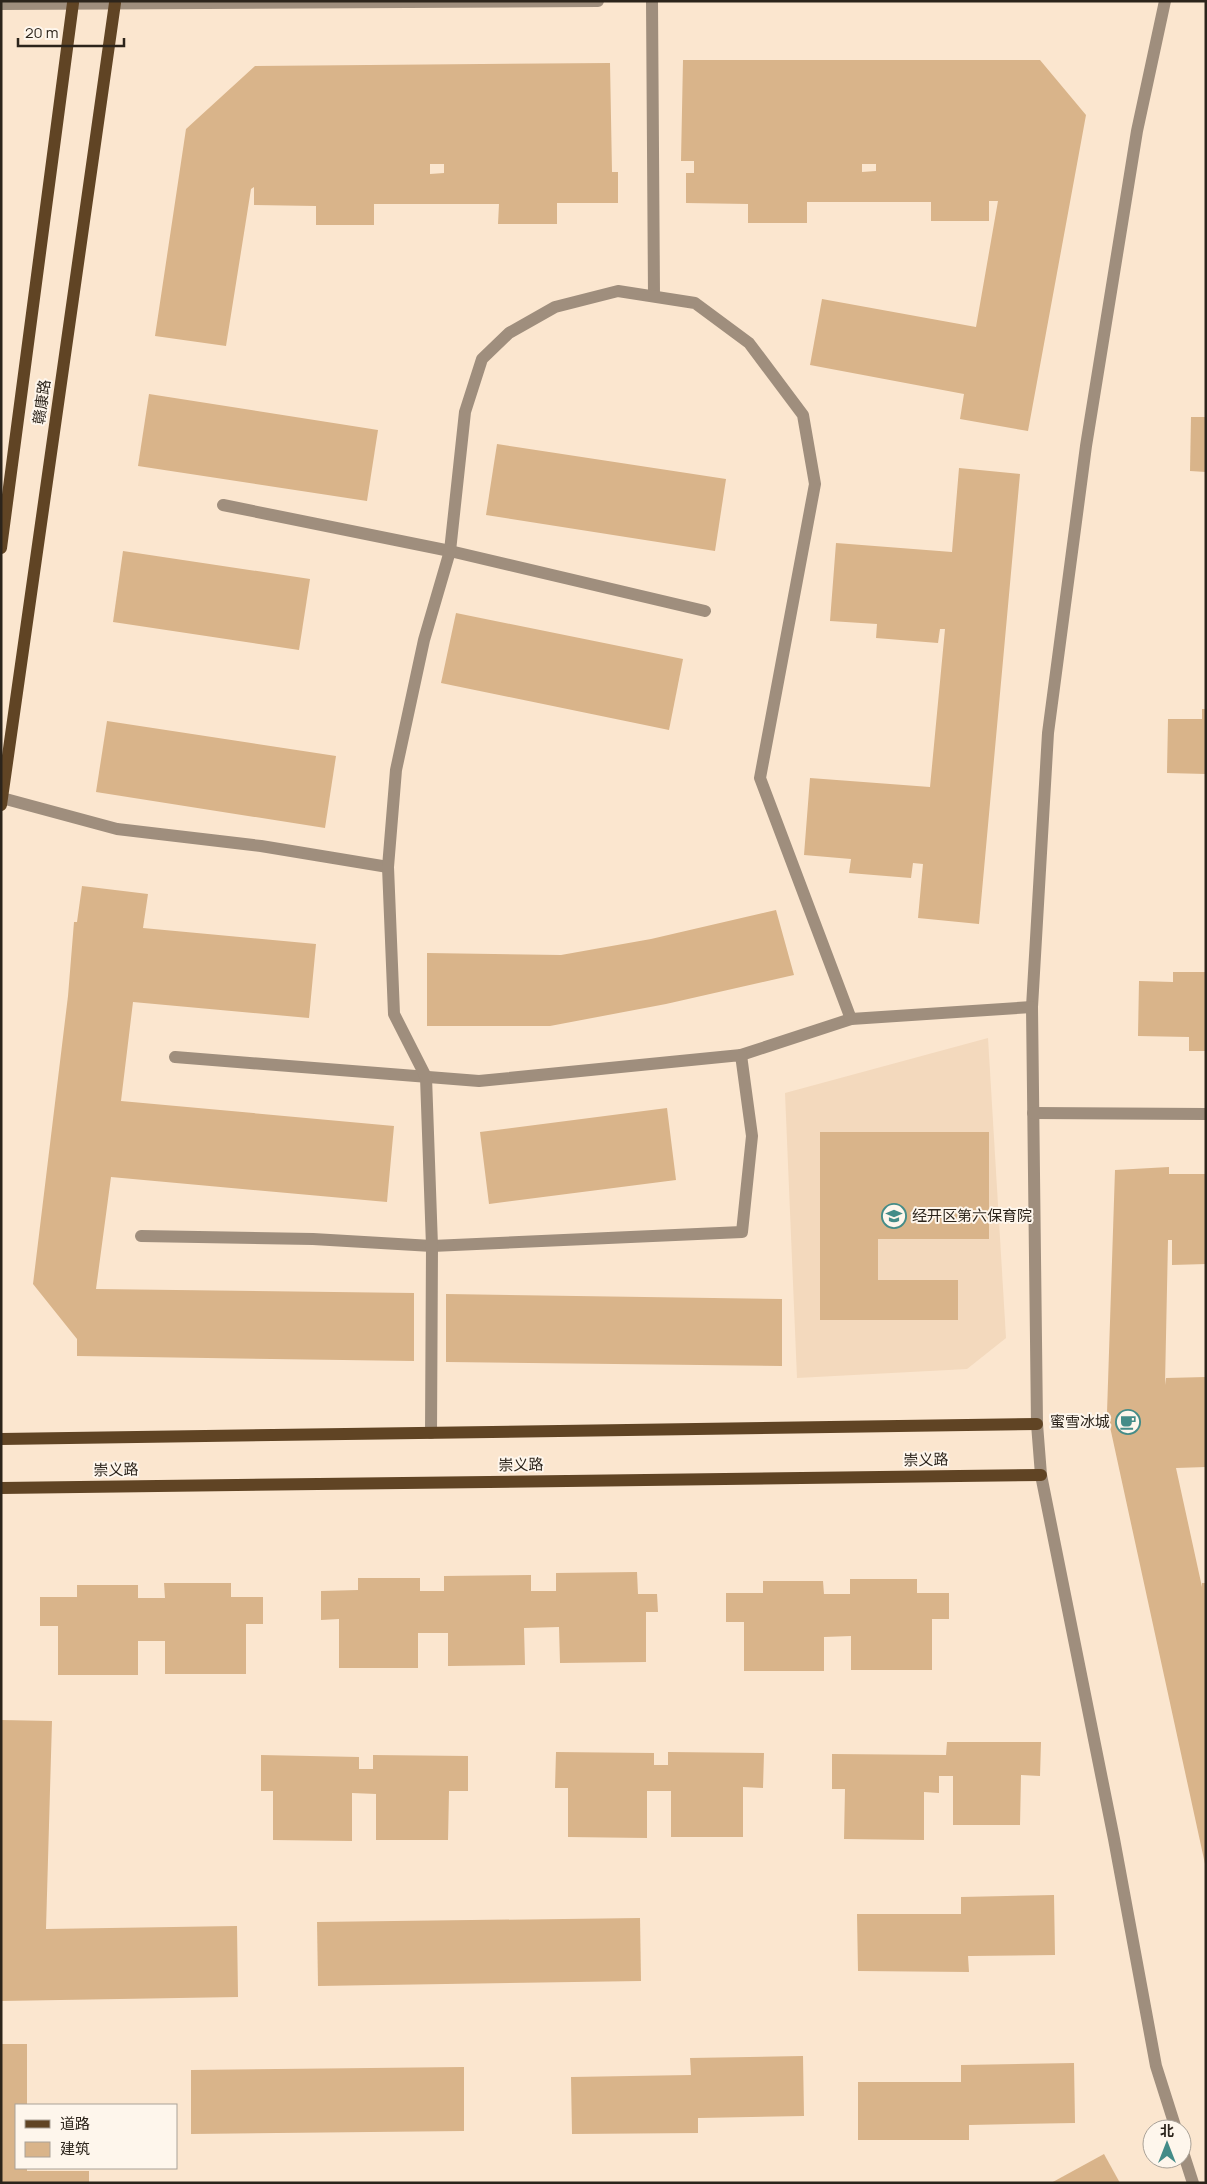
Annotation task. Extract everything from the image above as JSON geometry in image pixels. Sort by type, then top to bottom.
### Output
[{"type":"main road","name":"赣康路","points":[[1,548],[73,3]]},
{"type":"main road","name":"赣康路","points":[[2,802],[115,3]]},
{"type":"main road","points":[[1,1439],[1037,1424]]},
{"type":"main road","name":"崇义路","points":[[1,1488],[1041,1475]]},
{"type":"street","points":[[1,4],[598,1]]},
{"type":"street","points":[[652,1],[654,296]]},
{"type":"street","points":[[1166,1],[1137,131],[1086,446],[1048,733],[1032,1007],[1037,1424],[1041,1475],[1114,1838],[1156,2066],[1173,2119]]},
{"type":"street","points":[[431,1433],[432,1246],[426,1077],[394,1014],[388,867],[396,770],[424,640],[450,551],[465,412],[482,359],[509,333],[555,307],[618,291],[695,303],[749,343],[803,415],[815,484],[760,778],[851,1018]]},
{"type":"street","points":[[223,505],[450,551],[705,611]]},
{"type":"street","points":[[2,802],[117,829],[260,846],[388,867]]},
{"type":"street","points":[[175,1057],[480,1081],[741,1055],[851,1018],[1032,1007]]},
{"type":"street","points":[[141,1236],[313,1239],[432,1246],[742,1232],[752,1136],[741,1055]]},
{"type":"street","points":[[1033,1113],[1206,1114]]},
{"type":"street","points":[[1188,2169],[1192,2183]]},
{"type":"shaded area","name":"经开区第六保育院","points":[[988,1038],[1006,1338],[967,1369],[797,1378],[785,1093]]},
{"type":"building","points":[[683,60],[1040,60],[1086,115],[1028,431],[960,419],[964,394],[810,365],[822,299],[976,327],[998,201],[989,201],[989,221],[931,221],[931,202],[807,202],[807,223],[748,223],[748,204],[686,203],[686,173],[694,173],[694,161],[681,161]],"holes":[[[862,164],[876,164],[876,171],[862,172]]]},
{"type":"building","points":[[610,63],[612,172],[618,172],[618,203],[557,203],[557,224],[498,224],[499,204],[374,204],[374,225],[316,225],[316,206],[254,205],[254,187],[251,189],[226,346],[155,336],[186,129],[255,66]],"holes":[[[430,164],[444,164],[444,173],[430,174]]]},
{"type":"building","points":[[149,394],[378,430],[367,501],[138,466]]},
{"type":"building","points":[[1191,417],[1206,417],[1206,472],[1190,471]]},
{"type":"building","points":[[497,444],[726,479],[715,551],[486,515]]},
{"type":"building","points":[[959,468],[1020,474],[979,924],[918,918],[923,864],[913,863],[911,878],[849,873],[851,859],[804,855],[810,778],[930,787],[945,629],[940,629],[938,643],[876,638],[877,624],[830,621],[836,543],[952,552]]},
{"type":"building","points":[[123,551],[310,579],[299,650],[113,622]]},
{"type":"building","points":[[456,613],[683,659],[669,730],[441,683]]},
{"type":"building","points":[[1202,709],[1206,709],[1206,774],[1167,773],[1168,719],[1202,719]]},
{"type":"building","points":[[107,721],[336,756],[325,828],[96,792]]},
{"type":"building","points":[[82,886],[148,894],[143,928],[316,944],[309,1018],[133,1002],[121,1101],[394,1126],[387,1202],[111,1177],[96,1289],[414,1293],[414,1361],[77,1356],[77,1339],[33,1284],[68,996],[74,922],[77,922]]},
{"type":"building","points":[[776,910],[794,975],[666,1004],[550,1026],[427,1026],[427,953],[561,955],[651,939]]},
{"type":"building","points":[[1173,972],[1206,972],[1206,1051],[1189,1051],[1189,1037],[1138,1036],[1139,981],[1173,982]]},
{"type":"building","points":[[667,1108],[676,1180],[489,1204],[480,1132]]},
{"type":"building","name":"经开区第六保育院","points":[[820,1132],[989,1132],[989,1239],[878,1239],[878,1280],[958,1280],[958,1320],[820,1320]]},
{"type":"building","points":[[1169,1167],[1169,1174],[1206,1174],[1206,1264],[1172,1265],[1172,1240],[1168,1240],[1165,1385],[1166,1378],[1206,1377],[1206,1467],[1176,1468],[1202,1587],[1202,1583],[1206,1583],[1205,1864],[1107,1413],[1115,1170]]},
{"type":"building","points":[[446,1294],[782,1299],[782,1366],[446,1362]]},
{"type":"building","points":[[637,1572],[638,1594],[657,1594],[658,1612],[646,1612],[646,1662],[560,1663],[559,1627],[524,1628],[525,1665],[448,1666],[448,1633],[418,1633],[418,1668],[339,1668],[339,1619],[321,1620],[321,1591],[358,1590],[358,1578],[420,1578],[420,1591],[444,1591],[444,1576],[531,1575],[531,1591],[556,1591],[556,1573]]},
{"type":"building","points":[[850,1579],[917,1579],[917,1593],[949,1593],[949,1619],[932,1619],[932,1670],[851,1670],[851,1636],[824,1637],[824,1671],[744,1671],[744,1622],[726,1622],[726,1593],[763,1593],[763,1581],[823,1581],[824,1594],[850,1594]]},
{"type":"building","points":[[164,1583],[231,1583],[231,1597],[263,1597],[263,1624],[246,1624],[246,1674],[165,1674],[165,1641],[138,1641],[138,1675],[58,1675],[58,1626],[40,1626],[40,1597],[77,1597],[77,1585],[138,1585],[138,1598],[165,1598]]},
{"type":"building","points":[[1,1720],[52,1721],[46,1929],[237,1926],[238,1997],[1,2001]]},
{"type":"building","points":[[947,1742],[1041,1742],[1040,1776],[1021,1775],[1020,1825],[953,1825],[953,1776],[939,1776],[939,1793],[924,1792],[924,1840],[844,1839],[845,1789],[832,1789],[832,1754],[946,1755]]},
{"type":"building","points":[[556,1752],[654,1753],[654,1765],[668,1765],[668,1752],[764,1753],[763,1788],[743,1787],[743,1837],[671,1837],[671,1791],[647,1791],[647,1838],[568,1837],[568,1788],[555,1788]]},
{"type":"building","points":[[261,1755],[359,1757],[359,1769],[373,1769],[373,1755],[468,1756],[468,1791],[449,1791],[448,1840],[376,1840],[376,1794],[352,1793],[352,1841],[273,1840],[273,1791],[261,1791]]},
{"type":"building","points":[[1054,1895],[1055,1955],[968,1956],[969,1972],[858,1971],[857,1914],[961,1914],[961,1897]]},
{"type":"building","points":[[640,1918],[641,1981],[318,1986],[317,1922]]},
{"type":"building","points":[[1,2044],[27,2044],[27,2104],[15,2104],[15,2169],[27,2169],[27,2171],[89,2171],[89,2183],[1,2183]]},
{"type":"building","points":[[803,2056],[804,2116],[698,2118],[698,2133],[572,2134],[571,2077],[691,2075],[690,2058]]},
{"type":"building","points":[[1074,2063],[1075,2123],[969,2125],[969,2140],[858,2140],[858,2082],[961,2082],[961,2065]]},
{"type":"building","points":[[464,2067],[464,2131],[191,2134],[191,2070]]},
{"type":"building","points":[[1104,2154],[1120,2183],[1051,2183]]},
{"type":"place","name":"经开区第六保育院","points":[[894,1216]]},
{"type":"place","name":"蜜雪冰城","points":[[1128,1422]]}]
